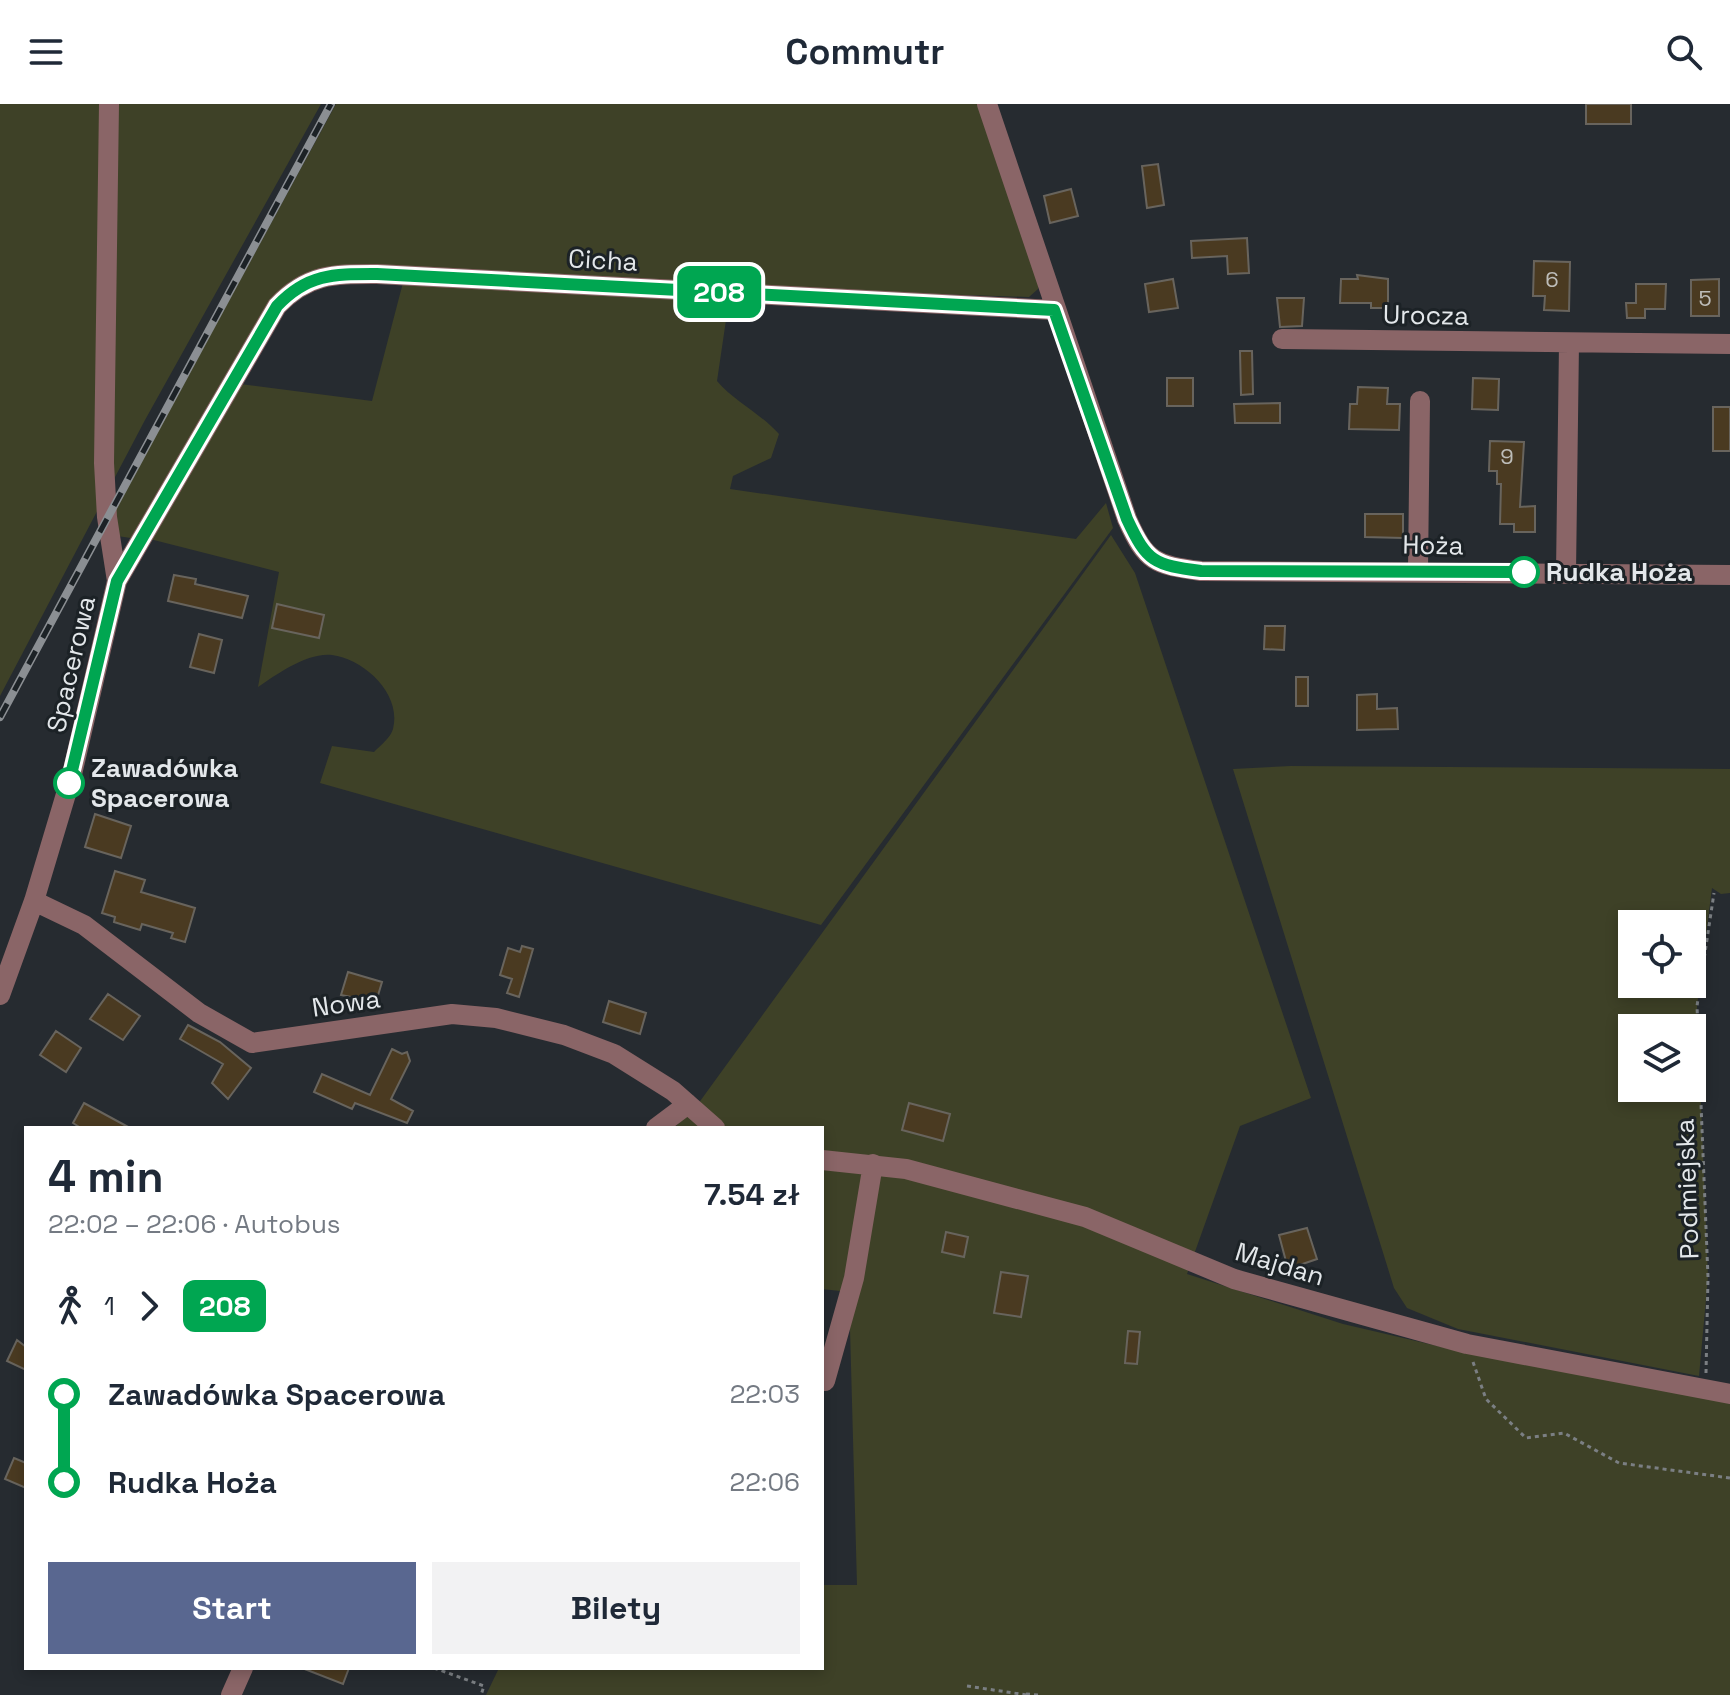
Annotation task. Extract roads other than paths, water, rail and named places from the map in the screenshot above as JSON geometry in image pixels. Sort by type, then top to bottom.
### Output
[{"type":"street","points":[[109,104],[104,463],[107,517],[117,581]]},
{"type":"street","points":[[987,104],[1054,310]]},
{"type":"street","name":"Cicha","points":[[294,287],[318,278],[377,274],[1054,310]]},
{"type":"street","name":"Spacerowa","points":[[0,995],[34,901],[86,718],[117,581],[277,306],[294,287]]},
{"type":"street","name":"Hoża","points":[[1054,310],[1127,519],[1141,550],[1166,567],[1201,571],[1418,570],[1730,575]]},
{"type":"street","name":"Urocza","points":[[1282,339],[1730,344]]},
{"type":"street","points":[[1566,573],[1569,343]]},
{"type":"street","points":[[1418,570],[1420,401]]},
{"type":"street","name":"Nowa","points":[[34,901],[84,925],[199,1013],[252,1043],[452,1014],[474,1014],[564,1035],[614,1054],[646,1071],[713,1126]]},
{"type":"street","points":[[659,1126],[688,1104]]},
{"type":"street","name":"Majdan","points":[[824,1160],[906,1169],[1085,1217],[1234,1279],[1467,1344],[1730,1394]]},
{"type":"street","points":[[825,1381],[854,1278],[873,1164]]},
{"type":"street","points":[[231,1695],[242,1670]]},
{"type":"railway","points":[[0,717],[331,104]]},
{"type":"place","name":"Rudka Hoża","points":[[1524,572]]},
{"type":"place","name":"Zawadówka Spacerowa","points":[[69,783]]}]
